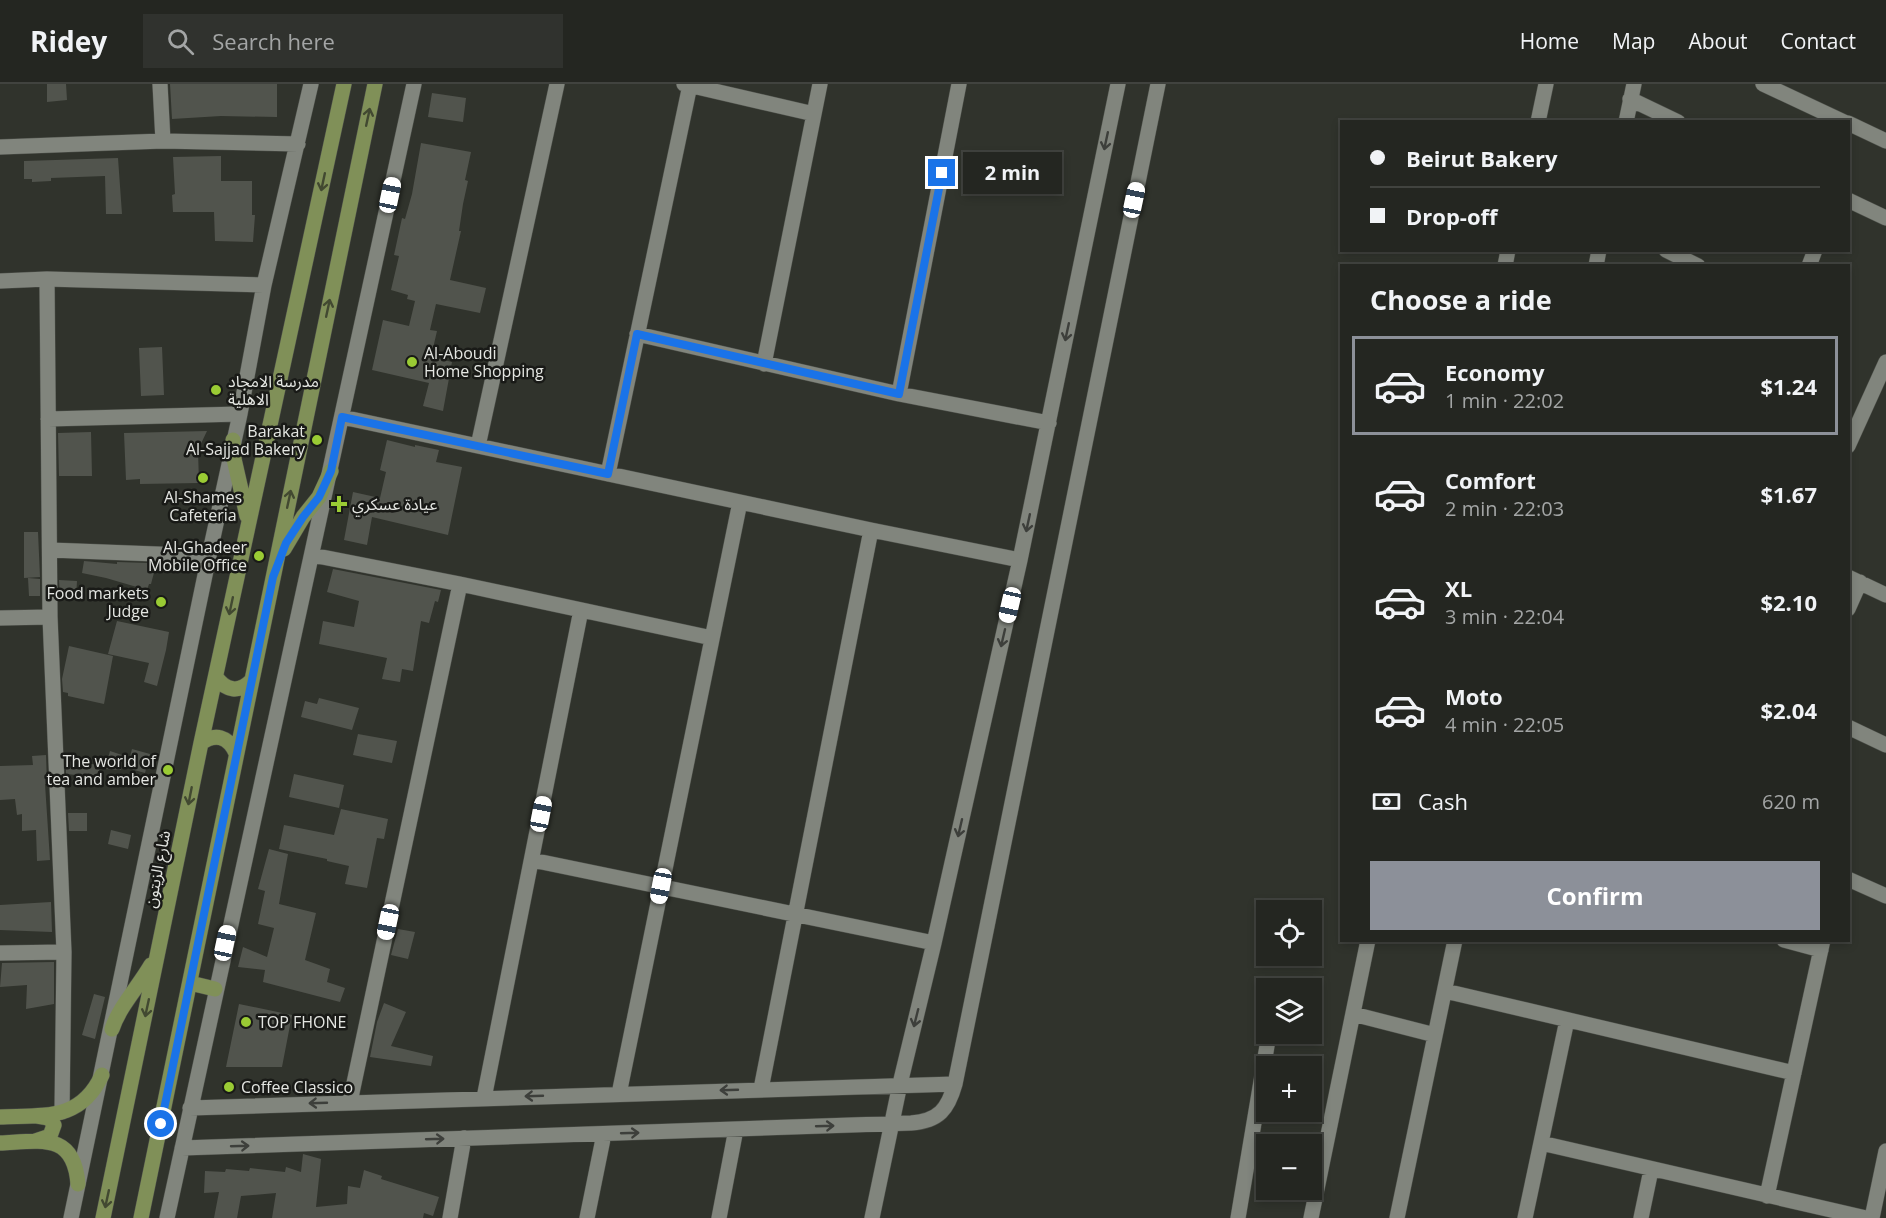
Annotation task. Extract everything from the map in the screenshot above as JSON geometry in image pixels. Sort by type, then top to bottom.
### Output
[{"type":"main road","name":"شارع الزيتون","points":[[103,1218],[201,743],[344,84]]},
{"type":"main road","points":[[141,1218],[375,84]]},
{"type":"main road","points":[[233,440],[234,459],[246,511],[247,528]]},
{"type":"main road","points":[[273,577],[286,543],[319,497],[331,471]]},
{"type":"main road","points":[[216,677],[228,688],[245,687],[251,681]]},
{"type":"main road","points":[[201,743],[217,736],[232,744],[236,753]]},
{"type":"main road","points":[[112,1029],[116,1017],[143,980],[160,942]]},
{"type":"main road","points":[[190,983],[215,989]]},
{"type":"main road","points":[[36,1116],[62,1112],[81,1105],[89,1098],[102,1076]]},
{"type":"main road","points":[[0,1117],[44,1116],[52,1121],[53,1131],[50,1136],[32,1142]]},
{"type":"main road","points":[[0,1143],[53,1143],[63,1148],[72,1157],[77,1171],[78,1184]]},
{"type":"street","points":[[160,84],[163,141]]},
{"type":"street","points":[[71,1218],[240,414],[264,285],[311,84]]},
{"type":"street","points":[[167,1218],[215,989],[331,471],[414,84]]},
{"type":"street","points":[[478,446],[557,84]]},
{"type":"street","points":[[764,364],[820,84]]},
{"type":"street","points":[[899,394],[959,84]]},
{"type":"street","points":[[872,1218],[891,1124],[1020,560],[1118,84]]},
{"type":"street","points":[[182,1148],[891,1124],[925,1122],[943,1112],[951,1099],[955,1084],[1158,84]]},
{"type":"street","points":[[1538,120],[1546,84]]},
{"type":"street","points":[[1762,84],[1842,120]]},
{"type":"street","points":[[608,474],[687,85],[814,114]]},
{"type":"street","points":[[1626,120],[1632,92],[1675,120]]},
{"type":"street","points":[[1850,124],[1886,141]]},
{"type":"street","points":[[0,147],[163,141],[298,144]]},
{"type":"street","points":[[1850,201],[1886,218]]},
{"type":"street","points":[[1670,252],[1694,264]]},
{"type":"street","points":[[0,281],[47,279],[264,285]]},
{"type":"street","points":[[47,279],[50,617],[64,952],[62,1112]]},
{"type":"street","points":[[637,334],[899,394],[1048,423]]},
{"type":"street","points":[[1850,442],[1886,362]]},
{"type":"street","points":[[48,419],[240,414]]},
{"type":"street","points":[[342,417],[1020,560]]},
{"type":"street","points":[[619,1094],[740,502]]},
{"type":"street","points":[[761,1089],[871,530]]},
{"type":"street","points":[[50,550],[209,556]]},
{"type":"street","points":[[312,555],[712,638]]},
{"type":"street","points":[[1850,599],[1854,579],[1886,595]]},
{"type":"street","points":[[350,1102],[460,584]]},
{"type":"street","points":[[484,1098],[581,610]]},
{"type":"street","points":[[0,618],[50,617]]},
{"type":"street","points":[[1850,728],[1886,745]]},
{"type":"street","points":[[532,860],[934,943]]},
{"type":"street","points":[[1850,880],[1886,897]]},
{"type":"street","points":[[1311,1218],[1368,942]]},
{"type":"street","points":[[1397,1218],[1455,942]]},
{"type":"street","points":[[1767,1196],[1822,945],[1799,942]]},
{"type":"street","points":[[0,953],[64,952]]},
{"type":"street","points":[[1445,991],[1794,1073]]},
{"type":"street","points":[[1353,1014],[1435,1035]]},
{"type":"street","points":[[1525,1218],[1567,1020]]},
{"type":"street","points":[[1238,1218],[1267,1044]]},
{"type":"street","points":[[190,1108],[955,1084]]},
{"type":"street","points":[[719,1218],[736,1129]]},
{"type":"street","points":[[587,1218],[604,1134]]},
{"type":"street","points":[[450,1218],[464,1138]]},
{"type":"street","points":[[1541,1143],[1866,1218]]},
{"type":"street","points":[[1872,1218],[1886,1151]]},
{"type":"street","points":[[1641,1218],[1651,1170]]},
{"type":"building","points":[[47,84],[66,84],[67,100],[47,102]]},
{"type":"building","points":[[170,84],[277,84],[277,117],[221,116],[172,119]]},
{"type":"building","points":[[432,93],[466,98],[463,122],[428,117]]},
{"type":"building","points":[[421,143],[471,152],[465,180],[468,181],[459,231],[461,231],[450,280],[486,288],[480,313],[436,304],[430,330],[437,331],[431,357],[452,362],[443,411],[423,406],[429,383],[372,370],[383,320],[409,326],[415,301],[407,299],[408,295],[391,290],[399,256],[394,255],[402,218],[405,219],[412,194]]},
{"type":"building","points":[[221,156],[221,181],[252,181],[252,215],[255,215],[253,242],[215,241],[214,212],[173,212],[172,195],[175,194],[173,157]]},
{"type":"building","points":[[118,158],[122,214],[106,214],[105,176],[51,178],[51,181],[32,182],[32,179],[24,179],[24,161]]},
{"type":"building","points":[[162,347],[164,395],[141,396],[139,348]]},
{"type":"building","points":[[207,431],[198,450],[199,483],[140,484],[140,479],[126,480],[124,433]]},
{"type":"building","points":[[91,432],[92,476],[59,476],[58,433]]},
{"type":"building","points":[[387,440],[439,450],[436,462],[462,467],[448,535],[372,517],[367,545],[344,540],[353,492],[380,498],[386,472],[380,470]]},
{"type":"building","points":[[24,532],[38,532],[40,577],[24,578]]},
{"type":"building","points":[[84,561],[156,565],[147,590],[82,573]]},
{"type":"building","points":[[333,569],[441,590],[438,602],[435,601],[429,623],[421,621],[413,671],[402,669],[400,682],[382,679],[387,658],[319,644],[323,621],[354,627],[359,601],[327,592]]},
{"type":"building","points":[[28,578],[40,579],[40,596],[29,596]]},
{"type":"building","points":[[59,580],[77,581],[76,598],[60,597]]},
{"type":"building","points":[[117,621],[169,632],[157,686],[144,682],[149,663],[108,654]]},
{"type":"building","points":[[69,646],[113,656],[104,704],[68,696],[68,693],[63,692],[62,679]]},
{"type":"building","points":[[319,698],[359,708],[352,730],[301,717],[305,701],[317,704]]},
{"type":"building","points":[[358,734],[397,741],[392,763],[353,755]]},
{"type":"building","points":[[132,749],[150,754],[145,773],[127,768]]},
{"type":"building","points":[[110,751],[125,756],[121,770],[105,769]]},
{"type":"building","points":[[46,755],[47,784],[45,784],[50,860],[37,861],[36,830],[22,831],[22,814],[17,815],[15,799],[0,800],[0,766],[33,765],[32,756]]},
{"type":"building","points":[[66,761],[100,765],[98,777],[66,774]]},
{"type":"building","points":[[294,774],[344,785],[339,808],[289,797]]},
{"type":"building","points":[[341,809],[388,819],[384,839],[377,838],[367,888],[345,884],[349,866],[279,849],[284,825],[334,835]]},
{"type":"building","points":[[68,813],[87,813],[87,831],[69,831]]},
{"type":"building","points":[[111,830],[131,835],[128,849],[108,844]]},
{"type":"building","points":[[269,849],[288,854],[279,904],[316,913],[305,960],[330,969],[327,982],[345,988],[340,1002],[263,982],[265,970],[238,967],[243,947],[267,957],[274,928],[258,924],[265,891],[258,889]]},
{"type":"building","points":[[51,902],[52,932],[0,930],[0,905]]},
{"type":"building","points":[[398,929],[415,932],[408,959],[391,955]]},
{"type":"building","points":[[54,962],[54,1004],[26,1009],[27,985],[0,987],[2,963]]},
{"type":"building","points":[[94,994],[105,997],[95,1039],[82,1035]]},
{"type":"building","points":[[384,1003],[406,1012],[391,1046],[433,1056],[431,1066],[370,1057],[377,1022]]},
{"type":"building","points":[[239,1004],[292,1015],[282,1067],[226,1067]]},
{"type":"building","points":[[303,1154],[321,1159],[316,1207],[347,1204],[348,1186],[360,1188],[364,1170],[382,1176],[381,1179],[439,1197],[433,1216],[424,1213],[423,1218],[272,1218],[276,1193],[241,1196],[237,1218],[214,1218],[219,1192],[204,1193],[205,1171],[225,1172],[226,1169],[249,1171],[250,1168],[285,1172],[286,1167],[301,1172]]},
{"type":"place","name":"Al-Aboudi Home Shopping","points":[[412,362]]},
{"type":"place","name":"مدرسة الامجاد الاهلية","points":[[216,390]]},
{"type":"place","name":"Barakat Al-Sajjad Bakery","points":[[317,440]]},
{"type":"place","name":"Al-Shames Cafeteria","points":[[203,478]]},
{"type":"place","name":"عيادة عسكري","points":[[339,504]]},
{"type":"place","name":"Al-Ghadeer Mobile Office","points":[[259,556]]},
{"type":"place","name":"Food markets Judge","points":[[161,602]]},
{"type":"place","name":"The world of tea and amber","points":[[168,770]]},
{"type":"place","name":"TOP FHONE","points":[[246,1022]]},
{"type":"place","name":"Coffee Classico","points":[[229,1087]]},
{"type":"route","points":[[161,1124],[273,577],[286,543],[319,497],[331,471],[342,417],[608,474],[637,334],[899,394],[942,173]]}]
